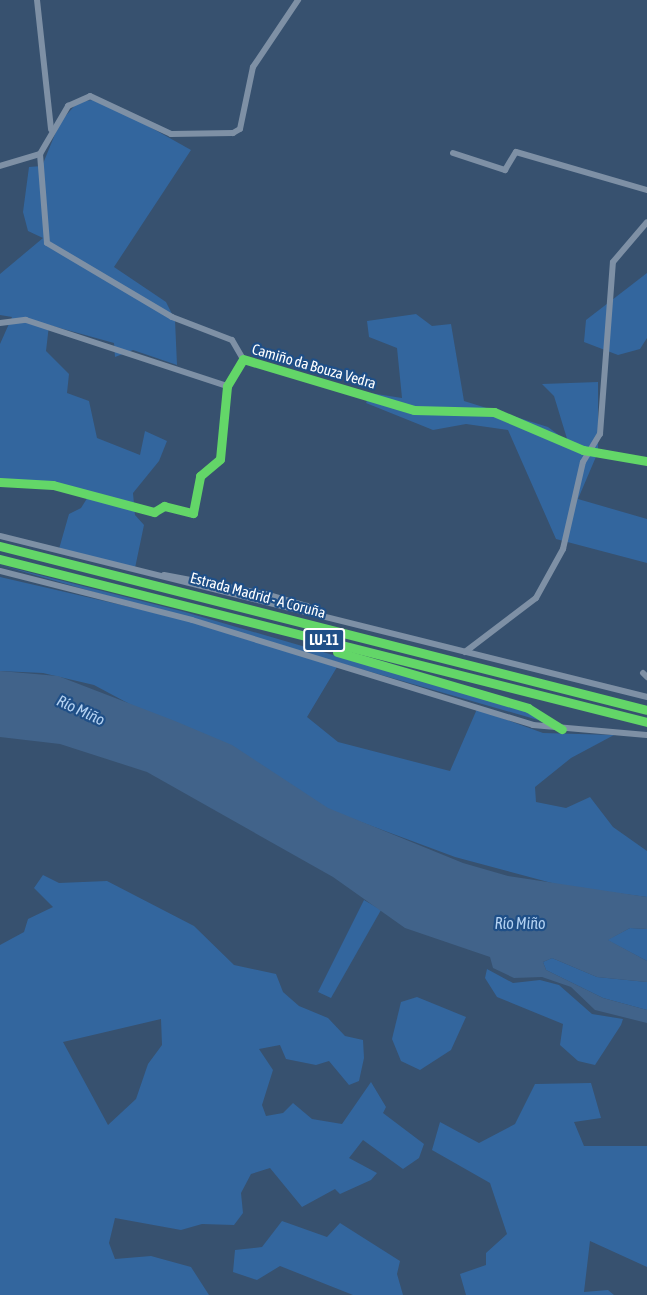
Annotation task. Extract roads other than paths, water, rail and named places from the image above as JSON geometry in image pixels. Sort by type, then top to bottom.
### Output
[{"type":"main road","name":"Camiño da Bouza Vedra","points":[[0,482],[53,485],[154,512],[164,506],[193,513],[200,476],[220,459],[227,386],[243,359],[414,410],[494,412],[590,451],[647,461]]},
{"type":"main road","name":"Estrada Madrid - A Coruña","points":[[0,546],[647,710]]},
{"type":"main road","name":"Estrada Madrid - A Coruña","points":[[0,559],[647,722]]},
{"type":"main road","points":[[219,614],[528,708],[561,729]]},
{"type":"street","points":[[37,0],[51,129]]},
{"type":"street","points":[[243,359],[232,340],[172,318],[47,243],[40,154],[51,129],[68,106],[90,96],[171,135],[233,133],[240,129],[253,66],[298,0]]},
{"type":"street","points":[[453,153],[505,170],[516,152],[647,190]]},
{"type":"street","points":[[0,166],[40,154]]},
{"type":"street","points":[[465,652],[524,609],[546,583],[563,549],[572,499],[601,422],[613,262],[647,222]]},
{"type":"street","points":[[0,323],[26,320],[227,386]]},
{"type":"street","points":[[0,536],[647,697]]},
{"type":"street","points":[[0,572],[192,620],[533,725],[647,735]]},
{"type":"water","name":"Río Miño","points":[[0,671],[58,676],[175,721],[232,745],[328,808],[463,863],[508,876],[647,897],[647,929],[630,928],[608,940],[647,961],[647,982],[597,977],[552,958],[543,962],[546,970],[603,998],[647,1010],[647,1023],[595,1010],[571,987],[542,977],[514,978],[493,968],[490,957],[405,928],[333,877],[147,772],[60,744],[0,737]]}]
